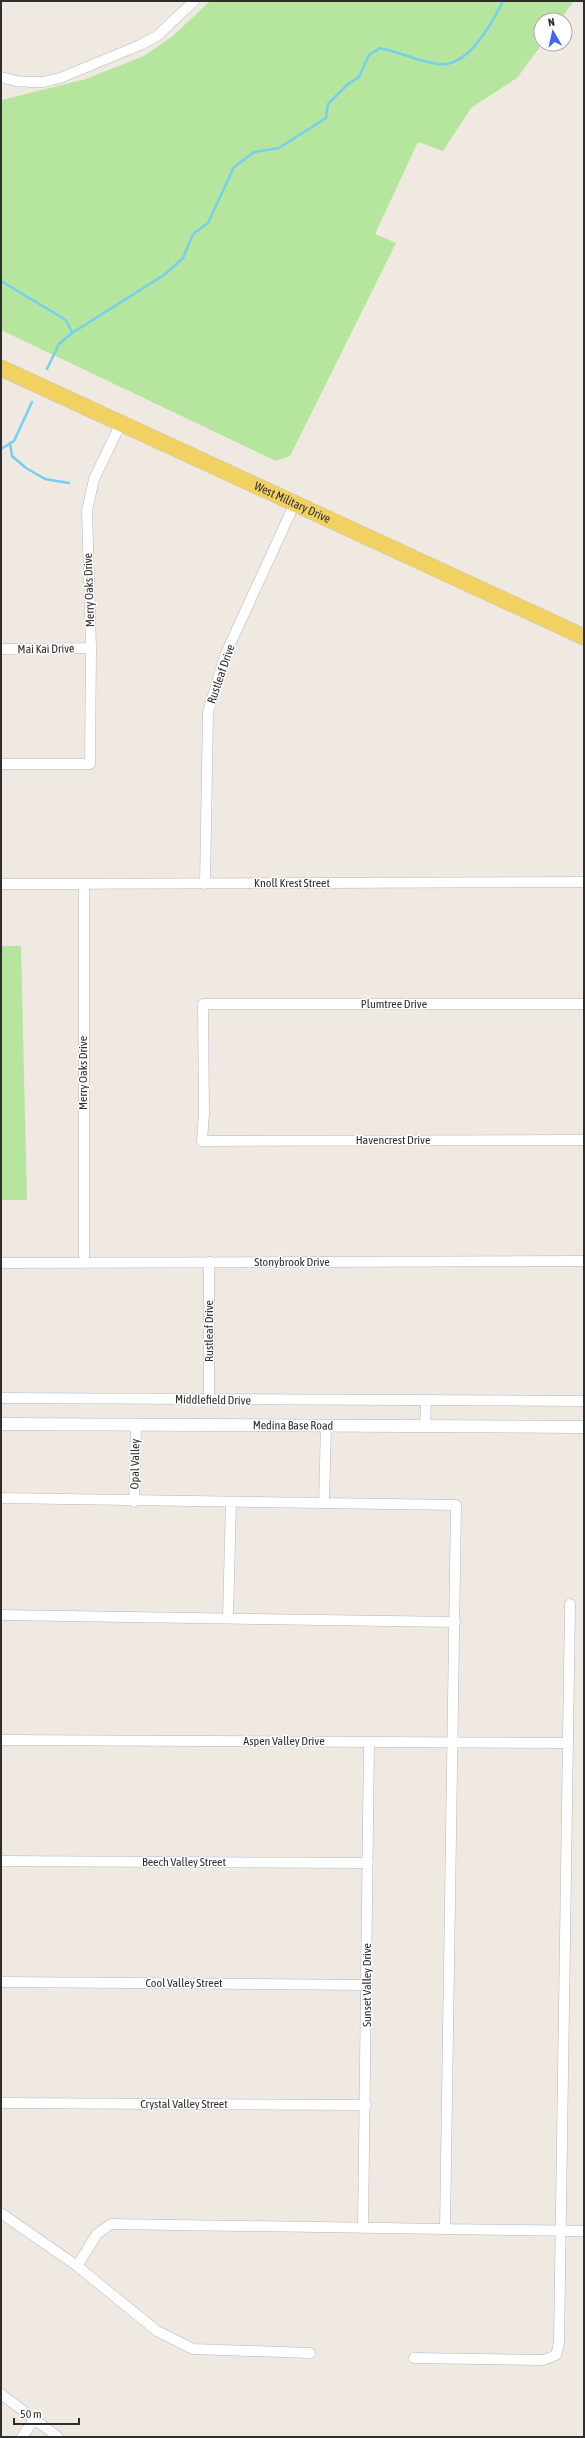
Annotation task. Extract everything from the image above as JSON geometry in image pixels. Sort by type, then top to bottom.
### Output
[{"type":"main road","name":"West Military Drive","points":[[1,368],[584,636]]},
{"type":"street","points":[[1,77],[16,81],[31,82],[43,82],[60,78],[157,36],[194,1]]},
{"type":"street","name":"Merry Oaks Drive","points":[[1,764],[90,764],[91,648],[87,511],[94,480],[121,423]]},
{"type":"street","name":"Rustleaf Drive","points":[[205,884],[208,712],[212,693],[226,653],[295,503]]},
{"type":"street","name":"Mai Kai Drive","points":[[1,649],[91,648]]},
{"type":"street","name":"Knoll Krest Street","points":[[1,884],[584,882]]},
{"type":"street","name":"Merry Oaks Drive","points":[[84,884],[84,1262]]},
{"type":"street","name":"Plumtree Drive","points":[[202,1141],[204,1113],[203,1004],[584,1004]]},
{"type":"street","name":"Havencrest Drive","points":[[202,1141],[584,1140]]},
{"type":"street","name":"Stonybrook Drive","points":[[1,1263],[584,1261]]},
{"type":"street","name":"Rustleaf Drive","points":[[209,1262],[209,1399]]},
{"type":"street","name":"Middlefield Drive","points":[[1,1398],[584,1401]]},
{"type":"street","points":[[426,1401],[426,1426]]},
{"type":"street","name":"Medina Base Road","points":[[1,1424],[136,1426],[326,1425],[584,1428]]},
{"type":"street","points":[[324,1503],[326,1425]]},
{"type":"street","name":"Opal Valley","points":[[134,1502],[136,1426]]},
{"type":"street","points":[[1,1498],[134,1502],[456,1505],[454,1742],[445,2229]]},
{"type":"street","points":[[228,1617],[231,1502]]},
{"type":"street","points":[[414,2358],[544,2360],[556,2355],[559,2343],[570,1604]]},
{"type":"street","points":[[1,1615],[228,1617],[455,1622]]},
{"type":"street","name":"Aspen Valley Drive","points":[[1,1740],[568,1743]]},
{"type":"street","name":"Sunset Valley Drive","points":[[363,2228],[366,2105],[369,1742]]},
{"type":"street","name":"Beech Valley Street","points":[[1,1861],[368,1863]]},
{"type":"street","name":"Cool Valley Street","points":[[1,1982],[367,1985]]},
{"type":"street","name":"Crystal Valley Street","points":[[1,2103],[366,2105]]},
{"type":"street","points":[[1,2212],[77,2266],[158,2331],[192,2349],[310,2353]]},
{"type":"street","points":[[77,2266],[97,2234],[111,2224],[584,2231]]},
{"type":"street","points":[[1,2394],[58,2437]]},
{"type":"street","points":[[22,2437],[34,2419]]},
{"type":"green space","points":[[210,1],[574,1],[566,12],[533,12],[533,52],[536,52],[517,78],[471,108],[443,151],[418,142],[375,234],[396,243],[290,456],[276,461],[1,330],[2,100],[86,79],[144,56],[173,36]]},
{"type":"green space","points":[[1,946],[21,946],[27,1200],[1,1200]]},
{"type":"waterway","points":[[1,281],[66,320],[72,333],[164,275],[183,258],[193,234],[208,223],[234,167],[254,152],[279,148],[326,118],[328,104],[348,84],[359,77],[369,55],[380,48],[430,63],[448,64],[459,59],[478,43],[503,1]]},
{"type":"waterway","points":[[47,369],[59,344],[72,333]]},
{"type":"waterway","points":[[1,449],[14,441],[32,402]]},
{"type":"waterway","points":[[10,443],[12,456],[26,468],[45,479],[69,483]]}]
